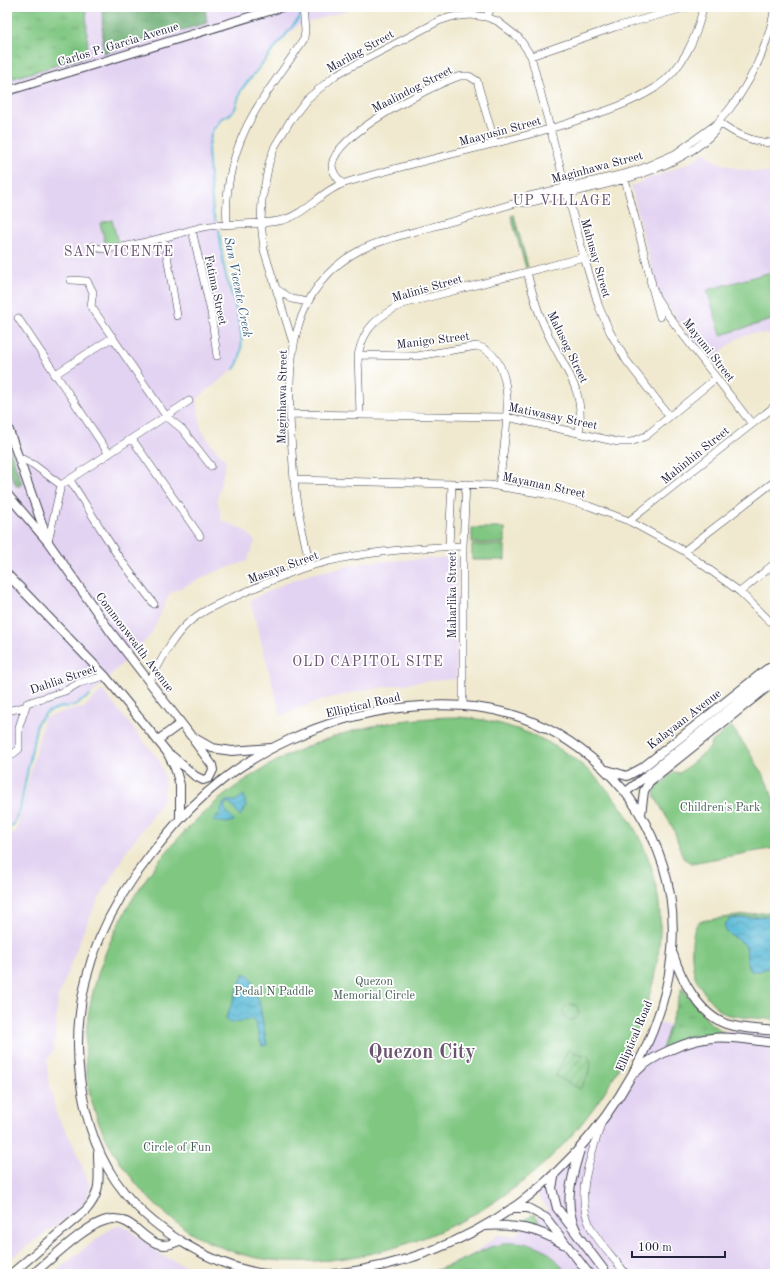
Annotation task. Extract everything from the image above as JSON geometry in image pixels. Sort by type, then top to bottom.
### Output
[{"type":"main road","name":"Carlos P. Garcia Avenue","points":[[7,91],[282,7]]},
{"type":"main road","points":[[7,425],[48,542]]},
{"type":"main road","name":"Commonwealth Avenue","points":[[7,494],[48,542],[110,631],[180,724],[191,736],[202,744],[217,749],[232,751],[274,748]]},
{"type":"main road","points":[[7,574],[105,676],[167,752],[175,768],[180,785],[180,819]]},
{"type":"main road","name":"Kalayaan Avenue","points":[[603,768],[627,776],[638,771],[775,664]]},
{"type":"main road","name":"Kalayaan Avenue","points":[[626,792],[646,779],[774,675]]},
{"type":"main road","name":"Elliptical Road","points":[[262,1274],[216,1260],[180,1240],[152,1220],[127,1196],[110,1173],[98,1148],[86,1112],[78,1064],[79,1019],[87,973],[99,936],[115,904],[135,874],[180,819],[200,798],[228,776],[274,748],[322,727],[371,713],[423,706],[463,706],[498,710],[534,722],[571,743],[603,768],[626,792],[641,814],[653,837],[667,878],[673,917],[672,953],[657,1017],[631,1076],[601,1122],[581,1147],[556,1172],[512,1208],[484,1226],[446,1245],[412,1258],[386,1266],[334,1274]]},
{"type":"main road","points":[[158,740],[180,724]]},
{"type":"main road","points":[[167,752],[195,776],[202,780],[209,778],[213,770],[212,765],[191,736]]},
{"type":"main road","points":[[641,814],[646,779]]},
{"type":"main road","points":[[672,953],[687,985],[703,1007],[715,1018],[727,1025],[775,1031]]},
{"type":"main road","points":[[631,1076],[641,1066],[652,1059],[698,1039],[725,1037],[775,1043]]},
{"type":"main road","points":[[581,1147],[571,1177],[569,1196],[574,1227],[582,1241]]},
{"type":"main road","points":[[16,1272],[86,1210],[96,1198],[98,1184],[98,1148]]},
{"type":"main road","points":[[556,1172],[552,1188],[557,1208],[607,1274]]},
{"type":"main road","points":[[512,1208],[528,1208],[546,1218],[589,1274]]},
{"type":"main road","points":[[546,1218],[549,1209],[557,1208]]},
{"type":"main road","points":[[33,1274],[86,1231],[105,1220],[119,1219],[127,1221],[158,1245],[171,1245],[180,1240]]},
{"type":"main road","points":[[484,1226],[516,1226],[532,1229],[566,1246]]},
{"type":"street","points":[[228,224],[228,192],[238,147],[254,113],[304,40],[305,31],[303,7]]},
{"type":"street","points":[[486,17],[492,7]]},
{"type":"street","points":[[531,56],[615,27],[688,7]]},
{"type":"street","name":"Maayusin Street","points":[[93,246],[100,249],[123,247],[192,230],[228,224],[270,222],[290,217],[342,183],[550,129],[624,105],[664,82],[686,54],[697,33],[703,7]]},
{"type":"street","name":"Maginhawa Street","points":[[566,190],[624,174],[662,160],[675,154],[718,122],[740,95],[760,58],[775,7]]},
{"type":"street","name":"Marilag Street","points":[[293,343],[278,290],[264,250],[261,222],[262,200],[269,162],[279,140],[307,99],[337,74],[438,21],[463,15],[486,17]]},
{"type":"street","name":"Mahusay Street","points":[[486,17],[497,21],[514,33],[531,56],[584,257],[599,307],[626,360],[669,416]]},
{"type":"street","name":"Maalindog Street","points":[[342,183],[332,167],[334,159],[348,140],[378,117],[460,76],[469,76],[477,81],[495,144]]},
{"type":"street","points":[[718,122],[741,136],[758,142],[775,143]]},
{"type":"street","name":"Maginhawa Street","points":[[309,566],[296,503],[290,414],[293,343],[299,323],[308,302],[320,283],[335,268],[352,255],[370,245],[519,202],[525,197],[625,179],[655,169],[678,158],[698,145],[716,130],[718,122]]},
{"type":"street","name":"Mayumi Street","points":[[625,179],[653,286],[654,294],[660,317],[650,280],[652,285],[654,290],[656,295],[656,296],[667,314],[752,424]]},
{"type":"street","name":"Fatima Street","points":[[192,230],[211,312],[217,356]]},
{"type":"street","points":[[164,237],[177,316]]},
{"type":"street","name":"Malinis Street","points":[[360,414],[358,355],[365,334],[373,323],[384,313],[403,304],[584,257]]},
{"type":"street","name":"Malusog Street","points":[[527,272],[538,314],[577,390],[581,409],[579,432]]},
{"type":"street","points":[[71,280],[87,281],[94,292],[91,306],[166,416],[182,429],[211,466]]},
{"type":"street","points":[[278,290],[292,298],[308,302]]},
{"type":"street","points":[[18,318],[54,375],[109,454]]},
{"type":"street","points":[[54,375],[113,337]]},
{"type":"street","name":"Manigo Street","points":[[358,355],[417,356],[468,346],[485,348],[493,354],[502,373],[507,399],[507,417],[499,486]]},
{"type":"street","name":"Matiwasay Street","points":[[290,414],[507,417],[618,442],[631,442],[637,441],[646,436],[716,378]]},
{"type":"street","points":[[48,542],[61,485],[189,401]]},
{"type":"street","name":"Mahinhin Street","points":[[629,521],[775,406]]},
{"type":"street","points":[[132,438],[200,536]]},
{"type":"street","points":[[19,457],[34,465],[61,485]]},
{"type":"street","points":[[70,480],[118,556],[154,604]]},
{"type":"street","name":"Mayaman Street","points":[[294,480],[452,483],[499,486],[545,494],[573,501],[629,521],[684,550],[740,592],[775,626]]},
{"type":"street","points":[[684,550],[775,481]]},
{"type":"street","name":"Maharlika Street","points":[[449,546],[452,483]]},
{"type":"street","name":"Maharlika Street","points":[[463,706],[463,546],[466,484]]},
{"type":"street","name":"Masaya Street","points":[[149,682],[176,635],[198,615],[208,609],[282,576],[309,566],[376,553],[463,546]]},
{"type":"street","points":[[740,592],[775,563]]},
{"type":"street","name":"Dahlia Street","points":[[7,711],[24,707],[29,702],[58,693],[87,680],[105,676]]},
{"type":"street","points":[[7,755],[13,754],[19,749],[19,727],[24,707]]},
{"type":"street","points":[[601,1122],[584,1183],[587,1218],[599,1240],[626,1274]]},
{"type":"shaded area","points":[[7,7],[357,7],[297,26],[265,58],[247,81],[241,90],[232,112],[222,118],[215,126],[208,150],[213,213],[219,230],[226,276],[236,306],[241,345],[240,361],[234,369],[197,399],[201,429],[211,444],[226,461],[217,499],[222,520],[244,530],[255,541],[247,561],[215,572],[170,593],[151,635],[90,696],[73,706],[45,713],[37,723],[20,809],[14,824],[7,830]]},
{"type":"shaded area","points":[[704,152],[717,162],[742,170],[775,174],[775,335],[753,333],[738,338],[709,361],[658,293],[631,186],[693,161]]},
{"type":"shaded area","points":[[457,557],[456,679],[417,682],[365,690],[318,701],[281,716],[250,600],[288,582],[311,574],[368,562]]},
{"type":"shaded area","points":[[102,690],[159,760],[165,777],[164,797],[150,820],[128,848],[94,908],[58,998],[54,1050],[47,1060],[48,1079],[57,1115],[74,1146],[90,1186],[87,1197],[82,1206],[7,1261],[7,839],[16,831],[44,718],[68,710],[84,708]]},
{"type":"shaded area","points":[[655,1023],[775,1036],[775,1274],[426,1274],[472,1255],[498,1235],[514,1236],[548,1209],[534,1191],[601,1122]]},
{"type":"shaded area","points":[[120,1225],[128,1229],[163,1256],[202,1274],[52,1274],[111,1228]]},
{"type":"green space","points":[[7,7],[86,7],[88,56],[7,80]]},
{"type":"green space","points":[[102,7],[205,7],[207,23],[103,53]]},
{"type":"green space","points":[[514,215],[528,267],[526,268],[511,216]]},
{"type":"green space","points":[[112,220],[119,246],[107,250],[100,223]]},
{"type":"green space","points":[[775,271],[775,319],[721,335],[707,290]]},
{"type":"green space","points":[[7,440],[22,484],[20,486],[16,486],[7,467]]},
{"type":"green space","points":[[472,528],[505,528],[505,543],[472,543]]},
{"type":"green space","points":[[472,545],[505,545],[505,560],[472,560]]},
{"type":"green space","name":"Quezon Memorial Circle","points":[[459,717],[480,719],[520,730],[557,747],[590,772],[605,787],[628,817],[644,849],[655,880],[660,913],[659,946],[654,980],[643,1014],[629,1048],[606,1090],[577,1129],[561,1147],[526,1179],[506,1194],[455,1224],[400,1246],[342,1259],[283,1261],[262,1259],[222,1248],[186,1229],[153,1203],[123,1166],[109,1144],[98,1120],[90,1095],[85,1047],[91,999],[106,952],[128,907],[157,864],[190,826],[227,793],[266,767],[311,745],[359,729],[408,720]]},
{"type":"green space","name":"Children's Park","points":[[731,726],[758,765],[773,798],[776,818],[775,848],[691,863],[683,858],[674,830],[655,797],[654,791],[674,772],[680,773],[710,748],[711,743]]},
{"type":"green space","points":[[775,911],[775,1020],[744,1017],[722,1012],[708,998],[695,976],[692,947],[696,925],[700,921]]},
{"type":"green space","points":[[682,988],[711,1024],[724,1032],[686,1038],[662,1049]]},
{"type":"green space","points":[[568,1004],[574,1004],[579,1009],[577,1018],[574,1020],[568,1020],[563,1015],[563,1009]]},
{"type":"green space","points":[[568,1049],[572,1052],[588,1056],[590,1060],[591,1065],[589,1073],[580,1089],[556,1076]]},
{"type":"green space","points":[[534,1214],[544,1227],[522,1222]]},
{"type":"green space","points":[[512,1242],[538,1246],[556,1259],[567,1274],[426,1274],[458,1262],[490,1247]]},
{"type":"water","points":[[244,795],[246,806],[240,816],[230,803],[226,803],[224,808],[234,821],[226,823],[213,820],[221,813],[221,808],[225,801],[236,801]]},
{"type":"water","points":[[775,915],[775,965],[760,971],[751,971],[747,964],[746,947],[727,932],[724,925],[730,919]]},
{"type":"water","name":"Pedal N Paddle","points":[[244,973],[250,976],[259,1001],[267,1045],[262,1046],[254,1019],[230,1023],[226,1018]]},
{"type":"waterway","name":"San Vicente Creek","points":[[216,221],[213,213],[208,150],[212,131],[222,118],[229,115],[235,109],[241,90],[300,17],[300,12]]},
{"type":"waterway","name":"San Vicente Creek","points":[[219,230],[225,270],[236,310],[241,336],[239,360],[234,369]]},
{"type":"waterway","points":[[7,830],[14,824],[20,809],[37,723],[46,713],[60,707],[73,706],[90,696]]},
{"type":"district","name":"UP VILLAGE","points":[[562,200]]},
{"type":"district","name":"SAN VICENTE","points":[[119,251]]},
{"type":"district","name":"OLD CAPITOL SITE","points":[[368,661]]},
{"type":"district","name":"Quezon City","points":[[422,1051]]},
{"type":"park label","name":"Circle of Fun","points":[[177,1147]]}]
